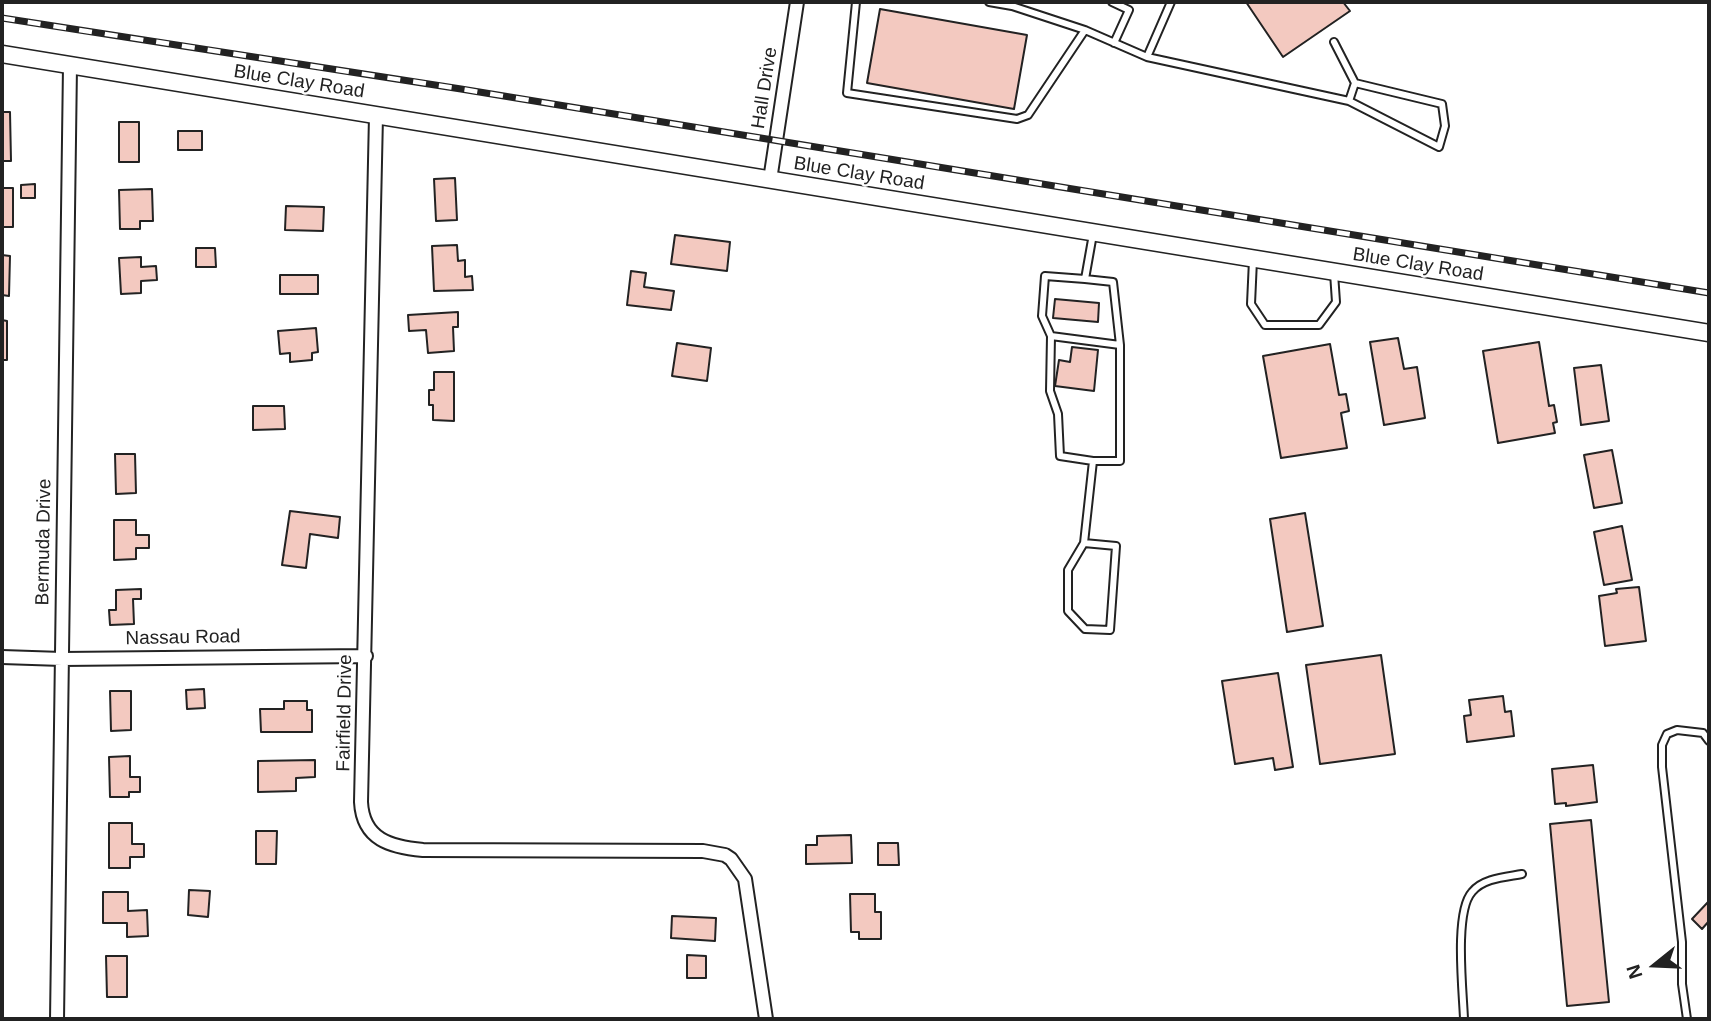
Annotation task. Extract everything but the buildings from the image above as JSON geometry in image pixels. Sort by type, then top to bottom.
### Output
[{"type":"street","name":"Hall Drive","points":[[770,180],[797,2]]},
{"type":"street","name":"Blue Clay Road","points":[[2,54],[1709,333]]},
{"type":"street","name":"Bermuda Drive","points":[[57,1019],[70,66]]},
{"type":"street","name":"Fairfield Drive","points":[[376,116],[362,810],[365,822],[380,839],[399,848],[703,850],[725,855],[738,867],[745,879],[766,1019]]},
{"type":"street","name":"Nassau Road","points":[[2,657],[62,659],[366,656]]},
{"type":"lane","points":[[856,2],[847,93],[1017,120],[1028,115],[1085,30]]},
{"type":"lane","points":[[989,2],[1012,4],[1085,30],[1147,57],[1349,101],[1439,146],[1445,126],[1442,104],[1355,83]]},
{"type":"lane","points":[[1112,2],[1129,10],[1114,43]]},
{"type":"lane","points":[[1147,57],[1171,2]]},
{"type":"lane","points":[[1334,42],[1355,83],[1349,101]]},
{"type":"lane","points":[[1085,279],[1093,234]]},
{"type":"lane","points":[[1253,260],[1251,304],[1265,325],[1319,325],[1336,302],[1334,273]]},
{"type":"lane","points":[[1045,276],[1085,279],[1113,282],[1120,345],[1120,461],[1093,461],[1060,456],[1058,414],[1050,391],[1051,336],[1042,316],[1045,276]]},
{"type":"lane","points":[[1051,336],[1120,345]]},
{"type":"lane","points":[[1084,543],[1116,546],[1110,630],[1085,629],[1068,611],[1068,570],[1084,543],[1093,461]]},
{"type":"lane","points":[[1687,1019],[1662,745],[1667,734],[1677,730],[1703,733],[1709,741]]},
{"type":"lane","points":[[1464,1019],[1461,914],[1472,891],[1490,881],[1522,874]]},
{"type":"railway","points":[[2,18],[461,89],[1709,293]]}]
